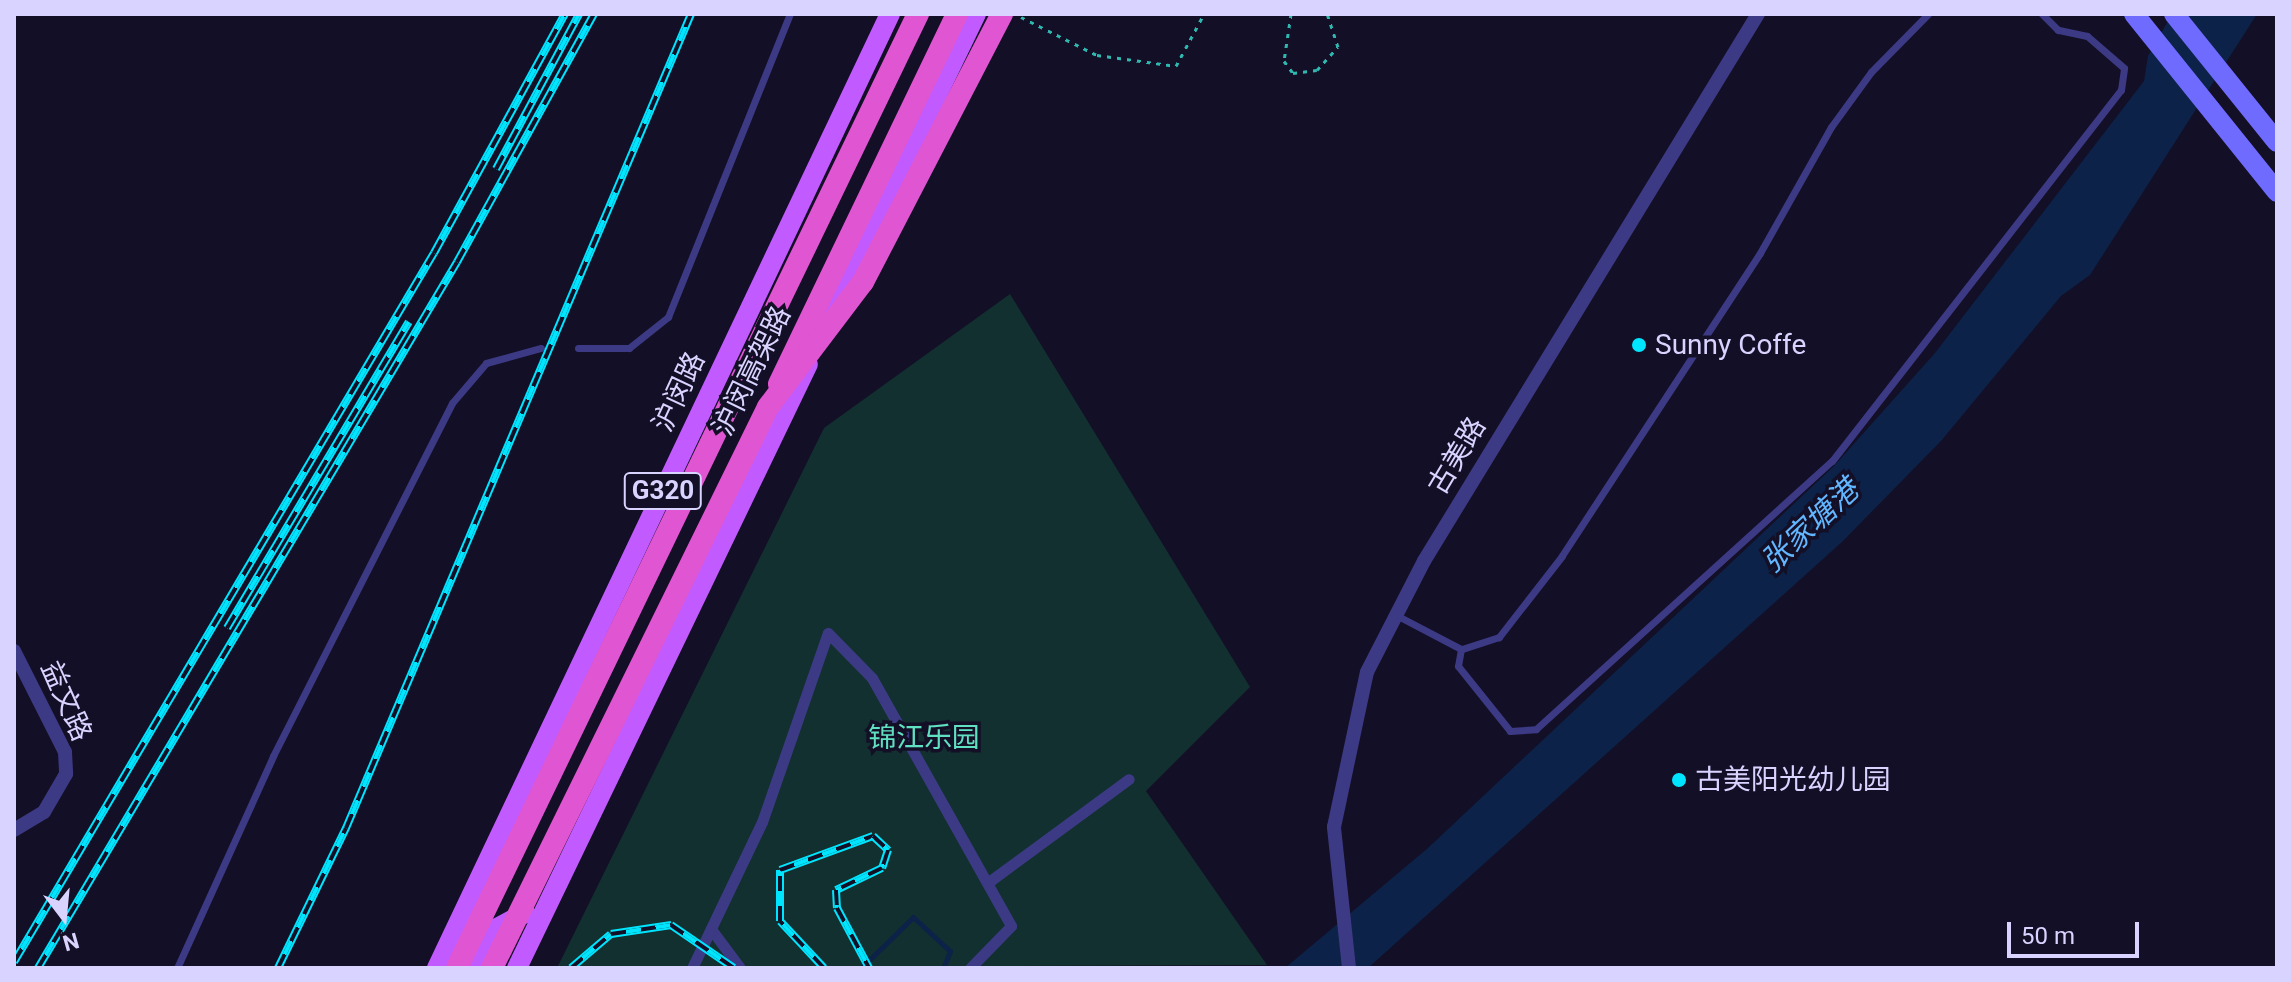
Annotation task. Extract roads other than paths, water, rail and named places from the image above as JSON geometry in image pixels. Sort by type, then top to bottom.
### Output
[{"type":"highway","name":"沪闵高架路","points":[[457,968],[918,14]]},
{"type":"highway","name":"沪闵高架路","points":[[492,968],[957,14]]},
{"type":"highway","points":[[768,407],[863,282],[1002,14]]},
{"type":"main road","name":"沪闵路","points":[[437,968],[890,14]]},
{"type":"main road","name":"G320","points":[[517,968],[976,14]]},
{"type":"main road","points":[[2134,14],[2277,192]]},
{"type":"main road","points":[[2174,14],[2277,142]]},
{"type":"main road","points":[[478,968],[497,928],[550,900]]},
{"type":"street","name":"古美路","points":[[1349,968],[1337,902],[1340,776],[1367,672],[1394,613],[1758,14]]},
{"type":"street","points":[[692,968],[762,822],[828,633],[872,678],[990,881],[1011,926],[970,968]]},
{"type":"street","name":"益文路","points":[[14,651],[65,752],[66,774],[44,812],[14,830]]},
{"type":"street","points":[[990,881],[1129,779]]},
{"type":"street","points":[[711,929],[740,968]]},
{"type":"lane","points":[[578,348],[629,348],[668,317],[790,14]]},
{"type":"lane","points":[[1394,613],[1461,649],[1499,637],[1562,556],[1760,253],[1831,127],[1871,72],[1928,14]]},
{"type":"lane","points":[[1461,649],[1458,666],[1510,731],[1536,729],[1832,461],[2121,90],[2124,68],[2087,36],[2058,30],[2042,14]]},
{"type":"lane","points":[[177,968],[273,756],[452,403],[486,363],[541,348]]},
{"type":"water","name":"张家塘港","points":[[2172,14],[2257,14],[2090,275],[2061,296],[1941,441],[1843,541],[1368,968],[1285,968],[1428,848],[1834,466],[1935,353],[2144,81],[2148,56]]},
{"type":"waterway","points":[[861,968],[913,917],[950,951],[943,968]]},
{"type":"railway","points":[[14,962],[434,253],[565,14]]},
{"type":"railway","points":[[496,169],[579,14]]},
{"type":"railway","points":[[38,968],[457,262],[594,14]]},
{"type":"railway","points":[[278,968],[346,828],[691,14]]},
{"type":"railway","points":[[227,628],[409,322]]},
{"type":"railway","points":[[824,968],[780,921],[780,870],[873,836],[888,850],[882,868],[836,890],[837,908],[869,968]]},
{"type":"railway","points":[[571,968],[611,934],[671,925],[734,968]]},
{"type":"place","name":"Sunny Coffe","points":[[1639,345]]},
{"type":"place","name":"古美阳光幼儿园","points":[[1679,780]]},
{"type":"park label","name":"锦江乐园","points":[[924,738]]}]
